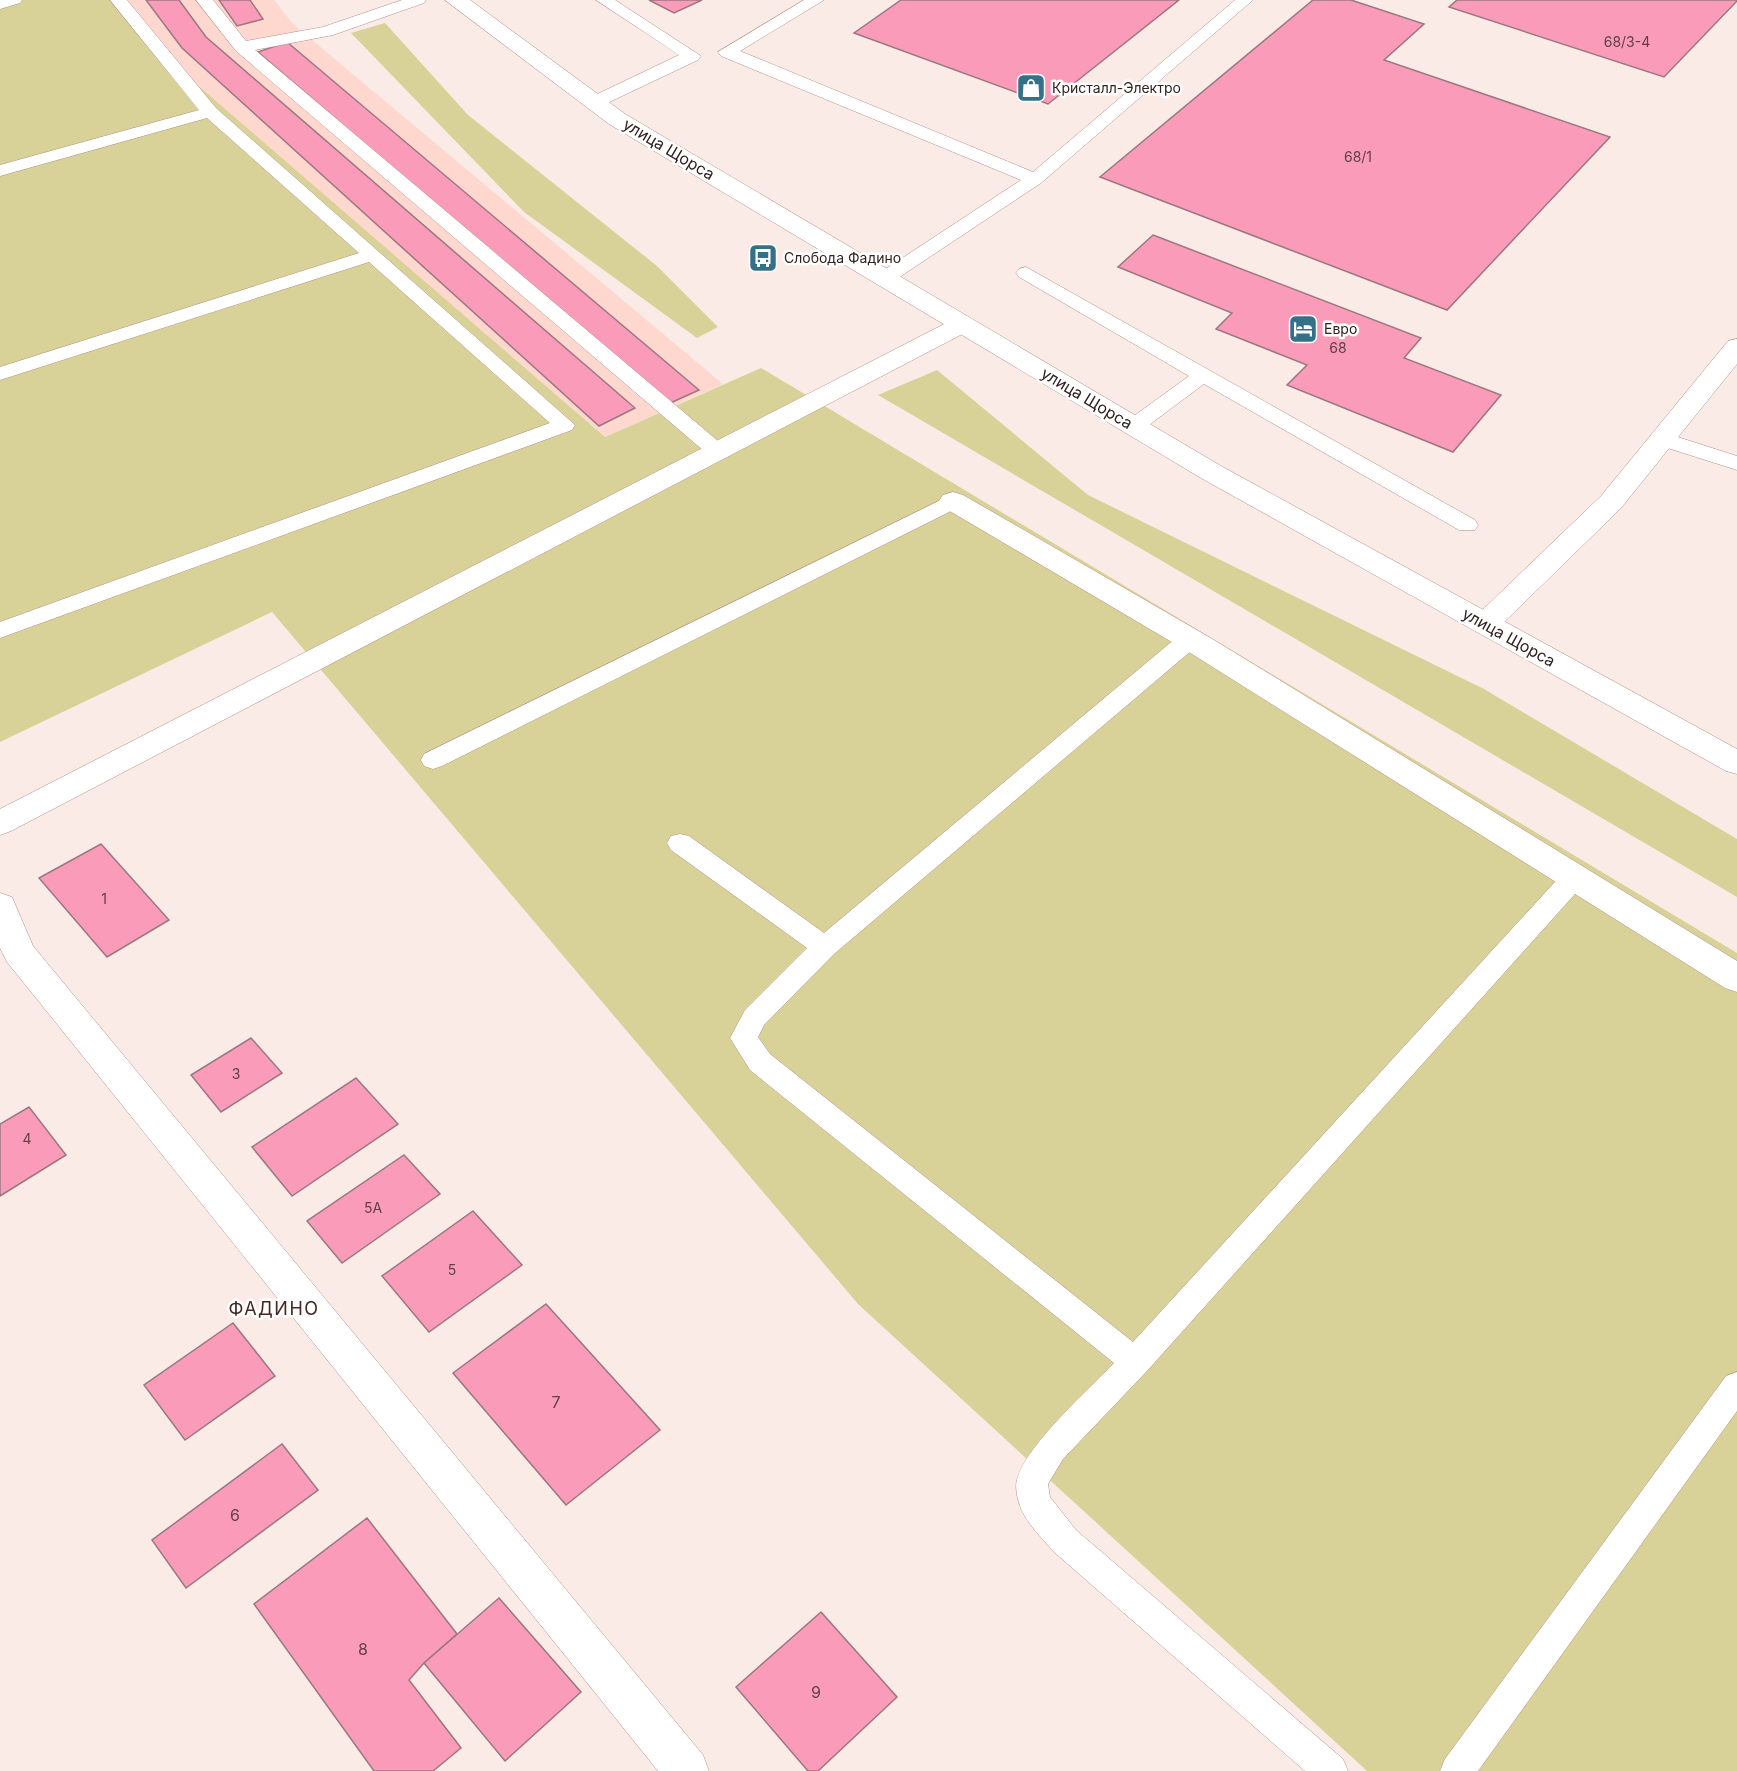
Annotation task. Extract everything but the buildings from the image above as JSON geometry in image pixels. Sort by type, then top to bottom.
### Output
[{"type":"street","name":"улица Щорса","points":[[456,0],[617,118],[885,278],[1212,472],[1737,764]]},
{"type":"street","points":[[0,823],[963,324]]},
{"type":"street","points":[[1485,624],[1611,502],[1737,347]]},
{"type":"street","points":[[953,501],[1190,639],[1737,978]]},
{"type":"street","points":[[0,906],[19,953],[687,1771]]},
{"type":"lane","points":[[0,4],[14,0]]},
{"type":"lane","points":[[0,630],[565,425],[210,112],[118,0]]},
{"type":"lane","points":[[204,0],[242,47],[718,452]]},
{"type":"lane","points":[[242,47],[327,31],[418,0]]},
{"type":"lane","points":[[595,102],[692,56],[604,0]]},
{"type":"lane","points":[[816,0],[727,52],[1035,179]]},
{"type":"lane","points":[[885,278],[1035,179],[1245,0]]},
{"type":"lane","points":[[0,171],[210,112]]},
{"type":"lane","points":[[0,374],[372,255]]},
{"type":"lane","points":[[1026,273],[1467,525]]},
{"type":"lane","points":[[1134,426],[1203,375]]},
{"type":"lane","points":[[1662,440],[1737,463]]},
{"type":"lane","points":[[433,760],[953,501]]},
{"type":"lane","points":[[1136,1362],[760,1062],[744,1038],[754,1018],[825,946],[1190,639]]},
{"type":"lane","points":[[680,843],[825,946]]},
{"type":"lane","points":[[1331,1771],[1065,1541],[1035,1503],[1032,1481],[1052,1449],[1136,1362],[1574,878]]},
{"type":"lane","points":[[1457,1771],[1737,1386]]},
{"type":"shaded area","points":[[0,0],[122,0],[164,56],[605,437],[761,368],[1737,953],[1737,1771],[1367,1771],[858,1304],[272,612],[0,742]]},
{"type":"shaded area","points":[[122,0],[274,0],[293,24],[723,384],[605,437],[164,56]]},
{"type":"shaded area","points":[[385,23],[468,115],[657,266],[718,327],[697,338],[524,212],[351,33]]},
{"type":"shaded area","points":[[937,370],[1088,495],[1484,689],[1737,839],[1737,897],[878,395]]},
{"type":"place","name":"Кристалл-Электро","points":[[1031,88]]},
{"type":"place","name":"Слобода Фадино","points":[[763,258]]},
{"type":"place","name":"Евро","points":[[1303,329]]},
{"type":"district","name":"ФАДИНО","points":[[274,1309]]}]
